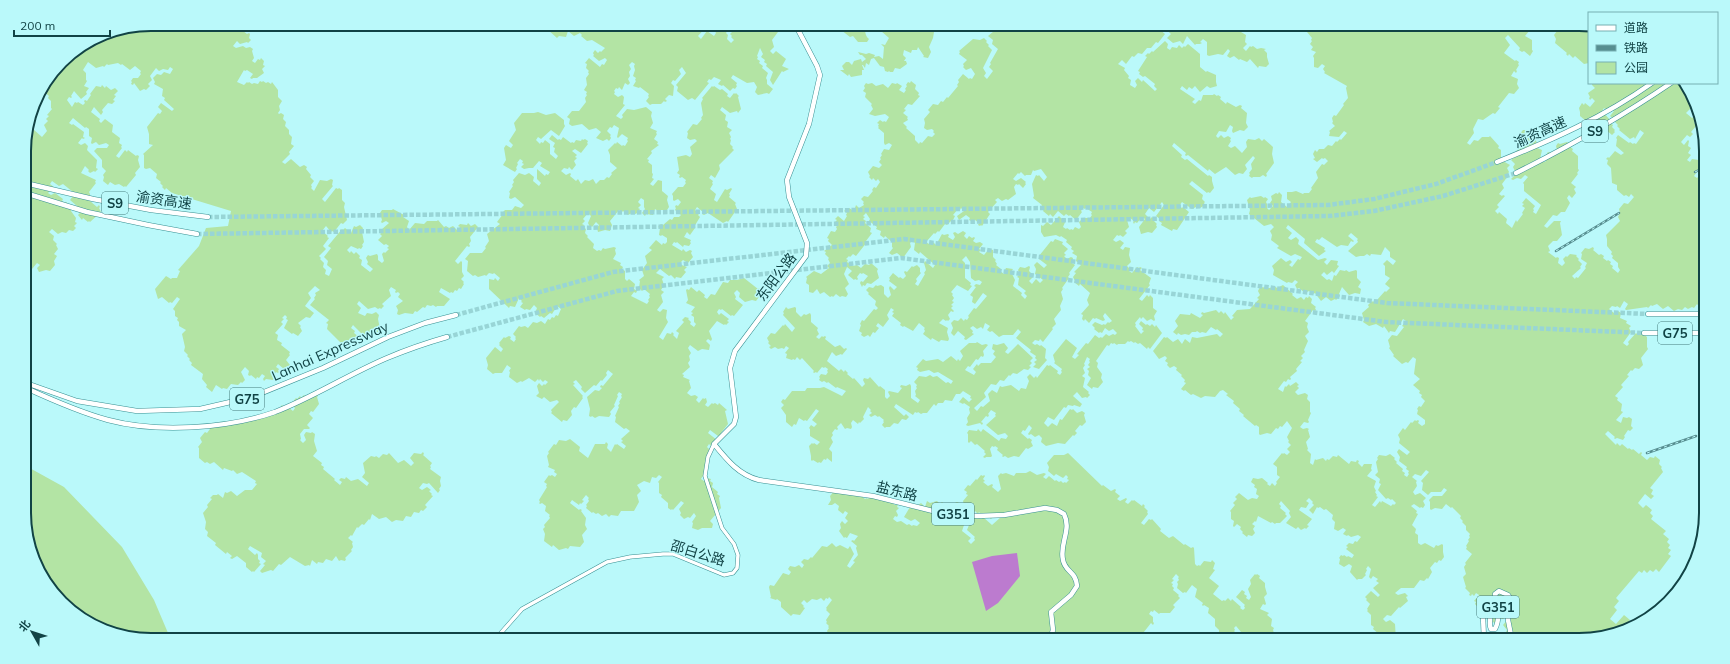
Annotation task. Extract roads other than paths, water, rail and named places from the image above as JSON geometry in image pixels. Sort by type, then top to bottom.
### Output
[{"type":"highway","name":"东阳公路","points":[[714,444],[734,424],[736,417],[730,368],[735,351],[806,256],[808,243],[789,197],[787,180],[809,124],[820,75],[817,66],[799,31]]},
{"type":"highway","name":"渝资高速","points":[[1497,162],[1554,139],[1588,122],[1650,84]]},
{"type":"highway","name":"渝资高速","points":[[1516,173],[1559,152],[1608,124],[1669,84]]},
{"type":"highway","name":"渝资高速","points":[[31,185],[93,199],[151,210],[208,217]]},
{"type":"highway","name":"渝资高速","points":[[31,195],[87,212],[197,234]]},
{"type":"highway","name":"G75","points":[[1648,314],[1699,314]]},
{"type":"highway","name":"Lanhai Expressway","points":[[31,385],[77,401],[137,411],[200,409],[252,397],[323,368],[388,337],[425,323],[456,315]]},
{"type":"highway","name":"G75","points":[[1644,333],[1699,333]]},
{"type":"highway","name":"Lanhai Expressway","points":[[31,390],[67,406],[108,420],[159,428],[231,423],[274,412],[386,358],[421,344],[446,337]]},
{"type":"highway","name":"盐东路","points":[[714,444],[727,461],[740,472],[759,480],[873,496],[941,513],[970,516],[1004,515],[1045,508],[1057,510],[1064,514],[1068,526],[1062,552],[1062,561],[1077,578],[1078,586],[1071,595],[1051,612],[1052,633]]},
{"type":"highway","name":"G351","points":[[1484,633],[1483,616],[1485,614],[1489,614],[1490,616],[1489,627],[1491,629],[1495,629],[1497,626],[1498,608],[1495,594],[1499,591],[1508,595],[1510,598],[1508,620],[1511,633]]},
{"type":"street","name":"邵白公路","points":[[501,633],[522,609],[607,562],[630,557],[673,554],[724,575],[733,573],[737,568],[738,555],[734,544],[722,528],[705,476],[708,457],[714,444]]},
{"type":"tunnel","points":[[208,217],[1328,205],[1374,199],[1436,184],[1497,162]]},
{"type":"tunnel","points":[[197,234],[1329,216],[1374,211],[1443,196],[1516,173]]},
{"type":"tunnel","points":[[456,315],[613,272],[904,239],[1387,303],[1648,314]]},
{"type":"tunnel","points":[[447,337],[617,291],[901,258],[1386,322],[1644,333]]},
{"type":"railway","points":[[1695,172],[1699,170]]},
{"type":"railway","points":[[1556,251],[1619,213]]},
{"type":"railway","points":[[1647,453],[1696,436]]}]
